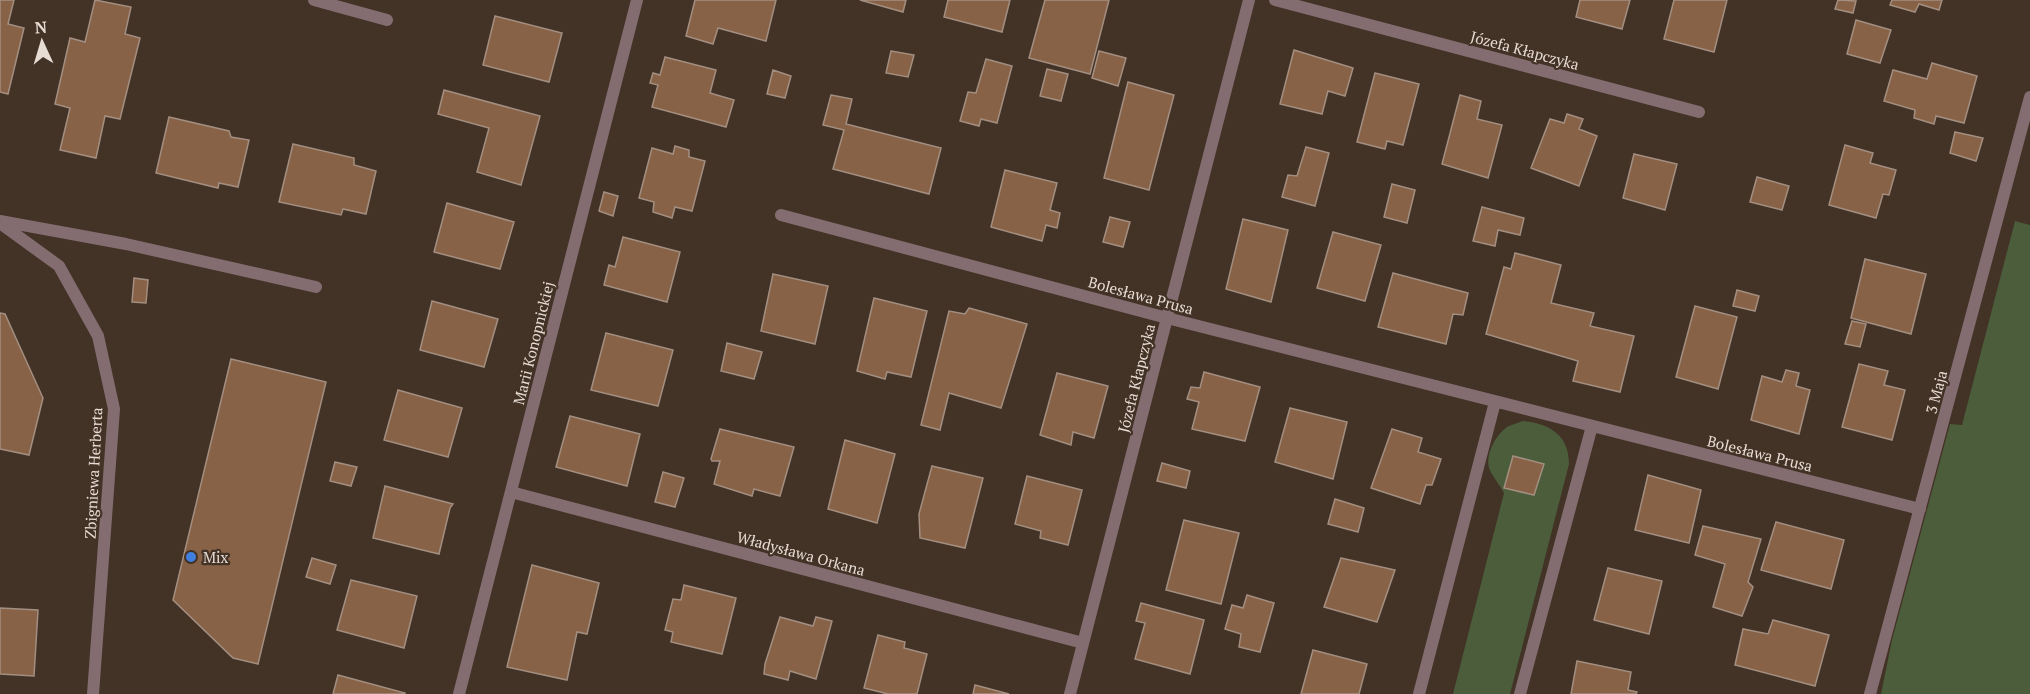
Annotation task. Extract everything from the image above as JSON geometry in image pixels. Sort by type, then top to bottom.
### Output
[{"type":"street","points":[[314,0],[387,20]]},
{"type":"street","name":"Marii Konopnickiej","points":[[459,694],[637,0]]},
{"type":"street","name":"Józefa Kłapczyka","points":[[1070,694],[1249,0]]},
{"type":"street","name":"Józefa Kłapczyka","points":[[1275,0],[1699,112]]},
{"type":"street","name":"3 Maja","points":[[1870,694],[2030,97]]},
{"type":"street","name":"Bolesława Prusa","points":[[781,215],[1167,318],[1920,509]]},
{"type":"street","name":"Zbigniewa Herberta","points":[[0,222],[126,244],[316,287]]},
{"type":"street","name":"Zbigniewa Herberta","points":[[0,222],[59,266],[98,336],[114,409],[93,694]]},
{"type":"street","points":[[1419,694],[1495,402]]},
{"type":"street","points":[[1520,694],[1592,426]]},
{"type":"street","name":"Władysława Orkana","points":[[510,492],[1083,643]]},
{"type":"green space","points":[[2015,221],[2030,225],[2030,694],[1881,694],[1892,640],[1950,424],[1962,425]]},
{"type":"green space","points":[[1523,421],[1549,428],[1562,438],[1566,445],[1569,464],[1510,694],[1453,694],[1504,493],[1489,468],[1490,450],[1500,433],[1509,426]]},
{"type":"building","points":[[0,0],[14,0],[8,24],[24,28],[8,94],[0,92]]},
{"type":"building","points":[[95,0],[131,7],[125,34],[140,38],[120,119],[105,116],[96,158],[60,150],[70,108],[55,104],[70,38],[85,42]]},
{"type":"building","points":[[695,0],[776,0],[766,41],[718,28],[713,44],[686,36]]},
{"type":"building","points":[[860,0],[906,0],[903,12]]},
{"type":"building","points":[[948,0],[1010,0],[1002,32],[944,17]]},
{"type":"building","points":[[1045,0],[1109,0],[1090,74],[1029,58]]},
{"type":"building","points":[[1580,0],[1630,0],[1622,29],[1576,17]]},
{"type":"building","points":[[1674,0],[1727,0],[1714,52],[1664,39]]},
{"type":"building","points":[[1838,0],[1856,1],[1853,13],[1835,9]]},
{"type":"building","points":[[1892,0],[1942,0],[1939,10],[1919,4],[1915,12],[1890,5]]},
{"type":"building","points":[[495,16],[562,33],[549,82],[483,65]]},
{"type":"building","points":[[1856,20],[1891,30],[1880,63],[1847,54]]},
{"type":"building","points":[[1294,50],[1353,68],[1345,96],[1328,91],[1322,114],[1280,104]]},
{"type":"building","points":[[891,51],[914,55],[908,77],[886,73]]},
{"type":"building","points":[[1099,51],[1126,58],[1118,86],[1092,78]]},
{"type":"building","points":[[665,57],[716,70],[710,93],[734,100],[726,127],[652,107],[658,85],[650,83],[653,73],[660,75]]},
{"type":"building","points":[[986,59],[1012,66],[997,123],[981,119],[979,126],[960,121],[968,92],[976,93]]},
{"type":"building","points":[[1932,63],[1977,76],[1964,123],[1936,116],[1934,124],[1914,118],[1915,110],[1884,101],[1893,70],[1927,79]]},
{"type":"building","points":[[1047,69],[1068,74],[1061,101],[1040,96]]},
{"type":"building","points":[[773,70],[791,76],[785,98],[767,94]]},
{"type":"building","points":[[1375,73],[1419,84],[1403,145],[1387,141],[1385,149],[1357,142]]},
{"type":"building","points":[[1128,82],[1174,95],[1149,190],[1104,178]]},
{"type":"building","points":[[444,90],[540,116],[521,185],[477,172],[489,128],[438,114]]},
{"type":"building","points":[[831,95],[852,99],[846,124],[941,148],[929,194],[833,169],[844,130],[823,125]]},
{"type":"building","points":[[1460,95],[1481,101],[1477,119],[1502,125],[1488,178],[1442,164]]},
{"type":"building","points":[[1567,114],[1583,119],[1579,129],[1597,136],[1579,186],[1531,168],[1550,119],[1564,123]]},
{"type":"building","points":[[169,117],[229,131],[231,137],[249,140],[238,187],[219,183],[218,188],[156,173]]},
{"type":"building","points":[[1955,132],[1983,138],[1976,161],[1950,153]]},
{"type":"building","points":[[293,144],[354,158],[354,165],[376,171],[366,214],[343,209],[341,215],[279,202]]},
{"type":"building","points":[[1845,145],[1873,153],[1870,163],[1896,170],[1889,195],[1883,194],[1876,218],[1829,205]]},
{"type":"building","points":[[675,146],[689,150],[689,157],[705,161],[692,211],[675,207],[672,218],[653,212],[654,202],[639,198],[652,148],[673,154]]},
{"type":"building","points":[[1306,147],[1329,153],[1315,206],[1282,197],[1288,175],[1297,176]]},
{"type":"building","points":[[1634,154],[1677,164],[1665,210],[1623,198]]},
{"type":"building","points":[[1005,170],[1057,183],[1050,210],[1060,213],[1057,228],[1046,225],[1042,241],[991,227]]},
{"type":"building","points":[[1757,177],[1789,186],[1782,210],[1750,202]]},
{"type":"building","points":[[1392,184],[1415,190],[1407,223],[1384,217]]},
{"type":"building","points":[[604,192],[618,196],[613,216],[599,211]]},
{"type":"building","points":[[447,203],[514,222],[500,269],[434,252]]},
{"type":"building","points":[[1482,207],[1524,218],[1520,235],[1498,230],[1495,246],[1473,241]]},
{"type":"building","points":[[1110,217],[1130,222],[1123,247],[1103,242]]},
{"type":"building","points":[[1243,219],[1288,230],[1271,302],[1226,289]]},
{"type":"building","points":[[1333,232],[1381,245],[1365,301],[1317,288]]},
{"type":"building","points":[[623,237],[680,252],[667,302],[604,285],[609,265],[615,267]]},
{"type":"building","points":[[1515,253],[1561,265],[1551,303],[1594,313],[1590,326],[1634,336],[1620,392],[1573,381],[1578,361],[1486,334],[1504,267],[1511,269]]},
{"type":"building","points":[[1865,259],[1926,274],[1911,334],[1851,318]]},
{"type":"building","points":[[1393,273],[1468,293],[1463,315],[1453,314],[1446,344],[1378,327]]},
{"type":"building","points":[[773,274],[828,286],[815,344],[761,331]]},
{"type":"building","points":[[134,278],[148,280],[146,303],[132,302]]},
{"type":"building","points":[[1737,290],[1759,296],[1755,311],[1733,306]]},
{"type":"building","points":[[874,298],[927,311],[911,377],[887,372],[885,379],[857,371]]},
{"type":"building","points":[[432,301],[498,319],[484,367],[420,350]]},
{"type":"building","points":[[1695,306],[1737,317],[1718,389],[1676,377]]},
{"type":"building","points":[[969,308],[1027,324],[1001,408],[949,393],[940,430],[921,425],[949,311],[965,314]]},
{"type":"building","points":[[0,313],[5,314],[43,398],[29,455],[0,449]]},
{"type":"building","points":[[1852,321],[1866,324],[1860,347],[1845,344]]},
{"type":"building","points":[[606,333],[673,350],[658,406],[591,390]]},
{"type":"building","points":[[727,343],[762,352],[754,379],[721,371]]},
{"type":"building","points":[[231,359],[326,382],[258,664],[233,658],[173,600]]},
{"type":"building","points":[[1859,364],[1888,371],[1884,385],[1905,390],[1892,440],[1842,427]]},
{"type":"building","points":[[1786,370],[1799,373],[1796,386],[1810,390],[1799,434],[1751,420],[1762,376],[1782,382]]},
{"type":"building","points":[[1204,372],[1260,387],[1245,441],[1192,429],[1199,402],[1187,399],[1191,387],[1200,388]]},
{"type":"building","points":[[1057,373],[1108,386],[1094,438],[1073,432],[1071,445],[1040,435]]},
{"type":"building","points":[[398,390],[462,408],[448,457],[384,440]]},
{"type":"building","points":[[1290,408],[1347,422],[1333,479],[1275,462]]},
{"type":"building","points":[[570,416],[640,434],[627,486],[556,467]]},
{"type":"building","points":[[720,429],[794,447],[780,496],[754,489],[752,496],[714,484],[720,461],[711,459]]},
{"type":"building","points":[[1392,429],[1422,438],[1418,452],[1441,459],[1432,485],[1426,485],[1420,504],[1371,488]]},
{"type":"building","points":[[845,440],[895,454],[877,523],[828,509]]},
{"type":"building","points":[[1513,456],[1544,464],[1534,495],[1504,488]]},
{"type":"building","points":[[335,462],[357,467],[351,486],[330,481]]},
{"type":"building","points":[[1162,463],[1190,471],[1186,488],[1157,481]]},
{"type":"building","points":[[932,466],[983,478],[965,548],[920,538],[919,514]]},
{"type":"building","points":[[663,472],[684,478],[675,507],[655,502]]},
{"type":"building","points":[[1648,475],[1701,490],[1689,543],[1635,530]]},
{"type":"building","points":[[1027,476],[1082,490],[1068,545],[1040,538],[1041,531],[1015,524]]},
{"type":"building","points":[[385,486],[453,504],[450,508],[439,554],[373,538]]},
{"type":"building","points":[[1335,499],[1364,508],[1358,532],[1328,524]]},
{"type":"building","points":[[1184,520],[1239,533],[1221,604],[1166,590]]},
{"type":"building","points":[[1776,522],[1844,540],[1831,589],[1761,570]]},
{"type":"building","points":[[1703,526],[1761,539],[1748,582],[1753,587],[1742,616],[1713,607],[1725,564],[1695,555]]},
{"type":"building","points":[[312,558],[336,565],[330,584],[306,577]]},
{"type":"building","points":[[1341,558],[1395,570],[1377,622],[1324,607]]},
{"type":"building","points":[[532,565],[599,583],[587,634],[577,632],[567,680],[507,667]]},
{"type":"building","points":[[1608,568],[1662,581],[1649,634],[1594,620]]},
{"type":"building","points":[[351,580],[417,596],[404,648],[337,630]]},
{"type":"building","points":[[684,585],[736,598],[722,654],[671,642],[673,632],[665,630],[673,599],[681,600]]},
{"type":"building","points":[[1247,595],[1274,603],[1260,652],[1239,647],[1241,634],[1225,629],[1232,605],[1243,608]]},
{"type":"building","points":[[1141,603],[1204,620],[1190,674],[1135,659],[1145,623],[1136,621]]},
{"type":"building","points":[[0,608],[38,610],[34,676],[0,674]]},
{"type":"building","points":[[780,617],[813,626],[816,617],[832,621],[816,679],[790,671],[788,680],[764,674]]},
{"type":"building","points":[[1773,620],[1829,635],[1815,686],[1735,665],[1743,629],[1768,634]]},
{"type":"building","points":[[878,635],[905,642],[904,648],[927,654],[917,694],[888,694],[864,688]]},
{"type":"building","points":[[1313,650],[1367,664],[1359,694],[1301,694]]},
{"type":"building","points":[[1577,661],[1631,672],[1628,690],[1637,692],[1636,694],[1571,694]]},
{"type":"building","points":[[338,675],[405,693],[405,694],[333,694]]},
{"type":"building","points":[[975,685],[1009,694],[973,694]]},
{"type":"place","name":"Mix","points":[[191,557]]}]
